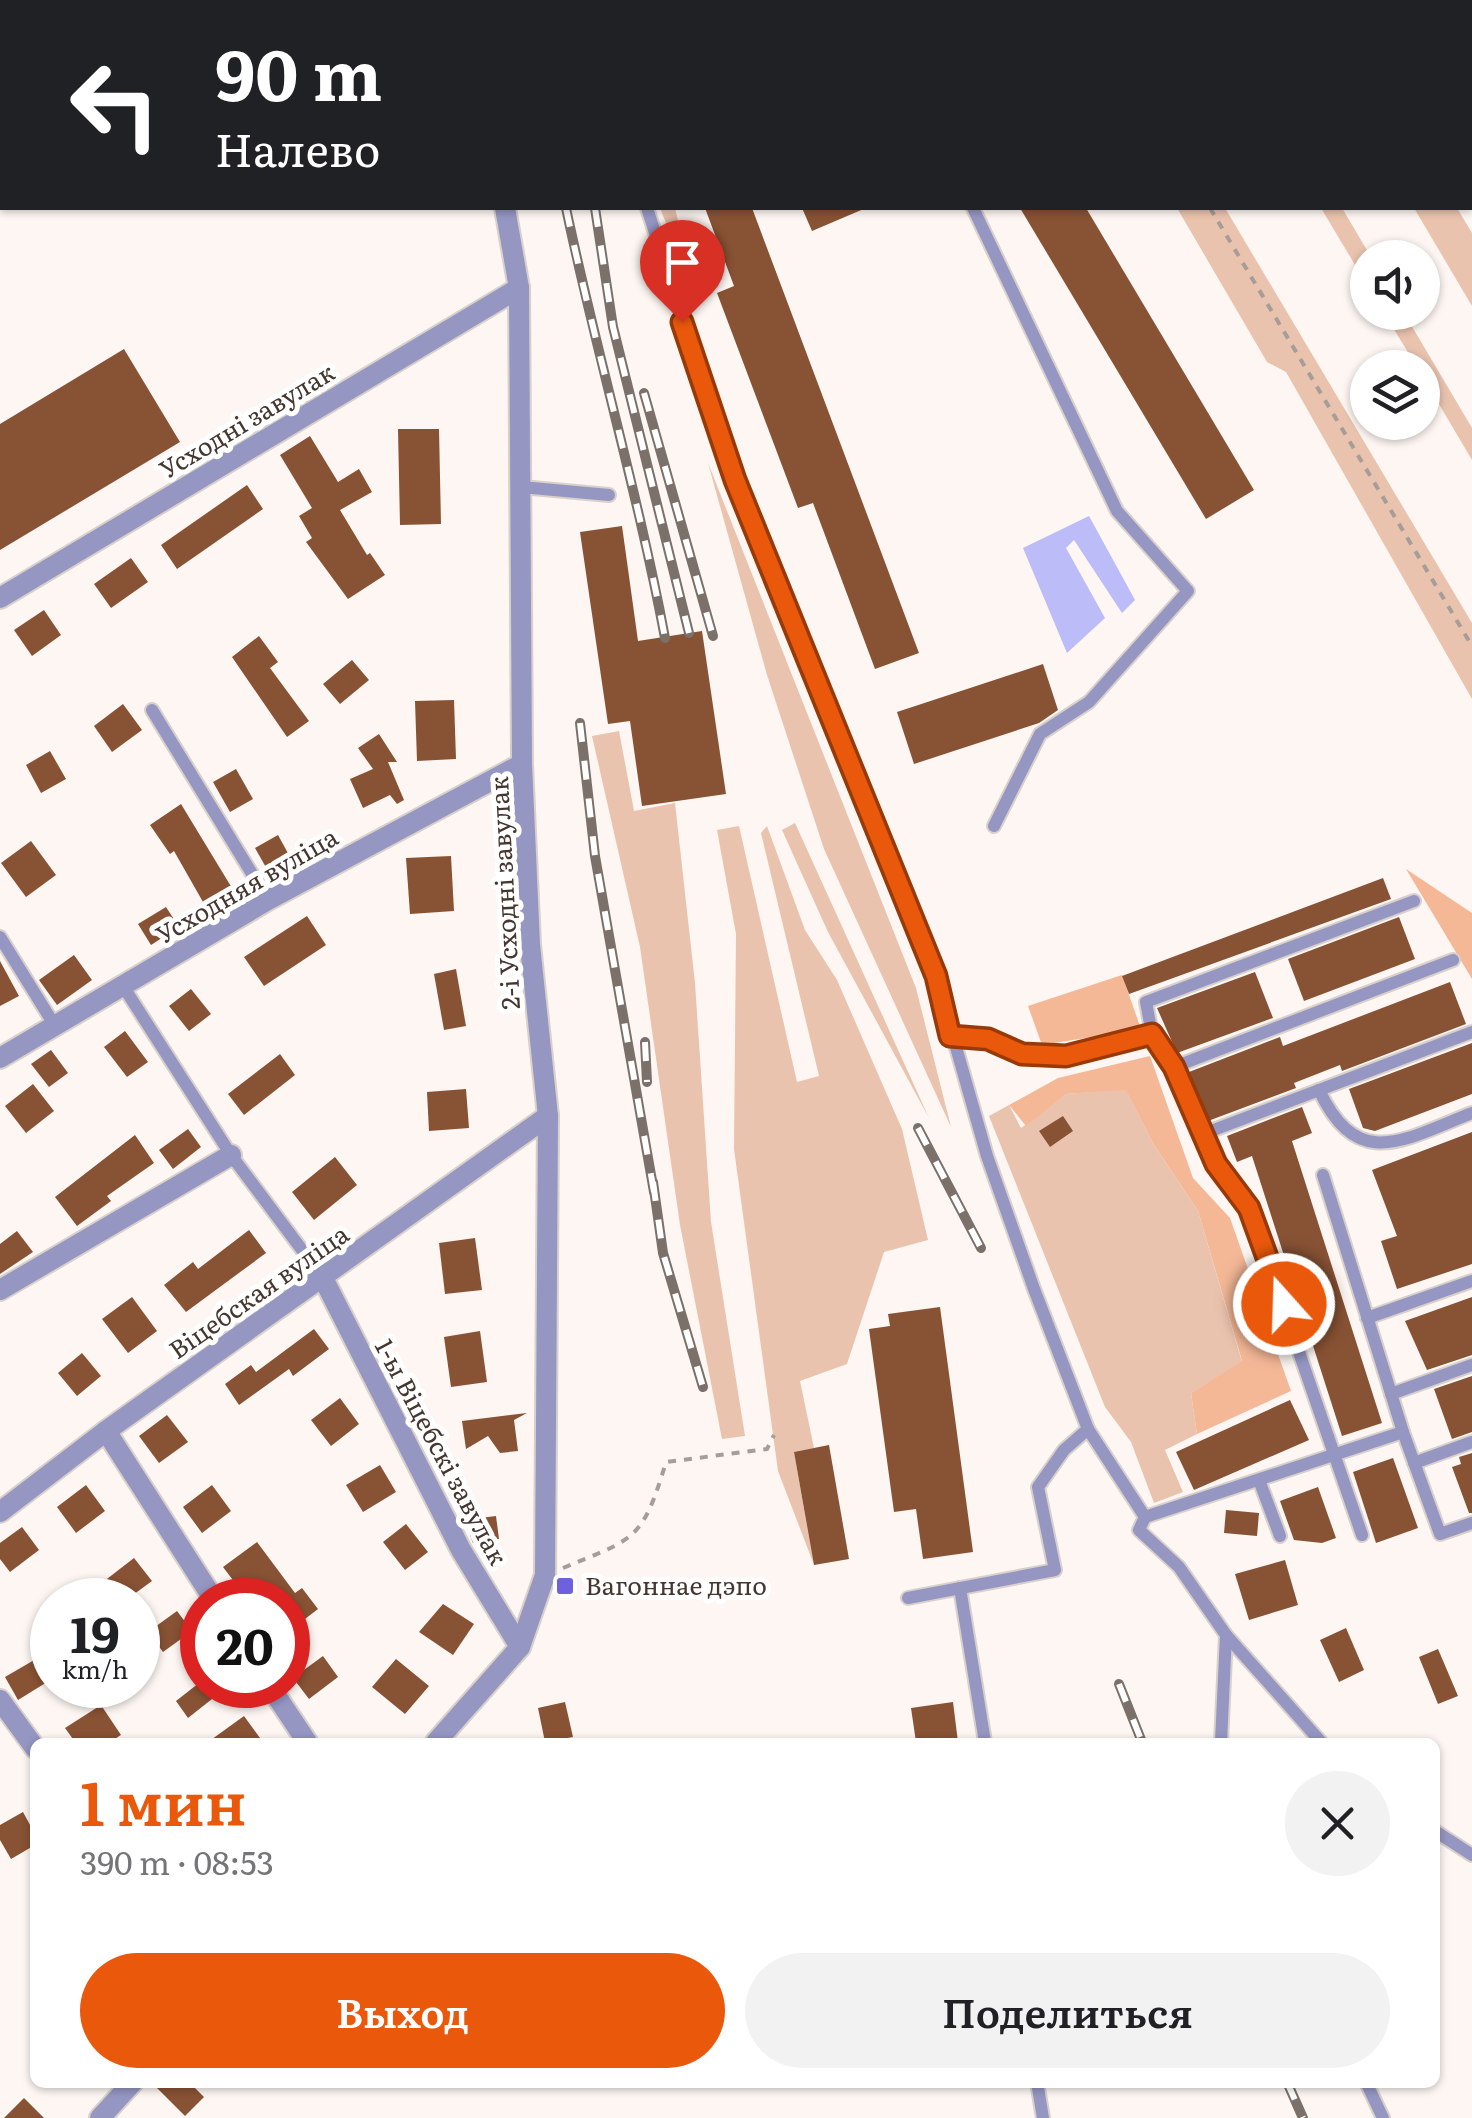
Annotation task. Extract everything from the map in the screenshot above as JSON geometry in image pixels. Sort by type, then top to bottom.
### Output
[{"type":"street","name":"2-і Усходні завулак","points":[[506,210],[519,288],[522,764],[530,946],[548,1116],[545,1576],[520,1647]]},
{"type":"street","name":"Усходні завулак","points":[[0,598],[519,288]]},
{"type":"street","name":"Усходняя вуліца","points":[[0,1058],[268,900],[522,764]]},
{"type":"street","name":"Віцебская вуліца","points":[[0,1512],[106,1431],[548,1116]]},
{"type":"street","points":[[0,1290],[231,1155]]},
{"type":"street","name":"1-ы Віцебскі завулак","points":[[323,1278],[461,1550],[520,1647]]},
{"type":"street","points":[[106,1431],[200,1578]]},
{"type":"street","points":[[440,1738],[520,1647]]},
{"type":"street","points":[[0,1700],[30,1741]]},
{"type":"street","points":[[284,1708],[303,1738]]},
{"type":"street","points":[[100,2118],[128,2088]]},
{"type":"lane","points":[[648,210],[735,480],[936,976],[986,1156],[1088,1429],[1145,1518]]},
{"type":"lane","points":[[975,210],[1116,511],[1188,590],[1089,702],[1040,734],[994,826]]},
{"type":"lane","points":[[522,487],[609,495]]},
{"type":"lane","points":[[152,710],[268,900]]},
{"type":"lane","points":[[1362,1535],[1249,1208],[1216,1164],[1174,1067],[1152,1034],[1146,1002],[1414,901]]},
{"type":"lane","points":[[0,938],[54,1026]]},
{"type":"lane","points":[[1174,1067],[1452,960]]},
{"type":"lane","points":[[123,986],[231,1155],[323,1278]]},
{"type":"lane","points":[[1203,1134],[1472,1032]]},
{"type":"lane","points":[[950,1036],[988,1039],[1022,1054],[1066,1056],[1152,1034]]},
{"type":"lane","points":[[1319,1090],[1335,1124],[1369,1143],[1395,1143],[1472,1112]]},
{"type":"lane","points":[[1323,1174],[1402,1432],[1440,1534],[1472,1523]]},
{"type":"lane","points":[[1368,1318],[1472,1281]]},
{"type":"lane","points":[[1390,1394],[1472,1364]]},
{"type":"lane","points":[[908,1598],[1055,1570],[1038,1487],[1064,1450],[1088,1429]]},
{"type":"lane","points":[[1317,1738],[1226,1634],[1179,1568],[1139,1530],[1145,1518],[1402,1432]]},
{"type":"lane","points":[[1414,1463],[1472,1442]]},
{"type":"lane","points":[[1260,1480],[1280,1536]]},
{"type":"lane","points":[[960,1588],[983,1738]]},
{"type":"lane","points":[[1221,1738],[1226,1634]]},
{"type":"lane","points":[[1440,1834],[1472,1855]]},
{"type":"lane","points":[[1039,2088],[1043,2118]]},
{"type":"lane","points":[[1369,2088],[1382,2118]]},
{"type":"path","points":[[1211,210],[1472,646]]},
{"type":"path","points":[[545,1576],[618,1548],[644,1523],[666,1462],[768,1449],[774,1435]]},
{"type":"shaded area","points":[[661,210],[675,210],[697,300]]},
{"type":"shaded area","points":[[1178,210],[1226,210],[1350,418],[1350,440],[1363,440],[1472,623],[1472,699],[1286,372],[1267,362]]},
{"type":"shaded area","points":[[1322,210],[1343,210],[1361,240],[1350,240],[1350,257]]},
{"type":"shaded area","points":[[1415,210],[1458,210],[1472,233],[1472,306],[1440,252],[1440,240],[1433,240]]},
{"type":"shaded area","points":[[1394,330],[1414,330],[1426,350],[1407,350]]},
{"type":"shaded area","points":[[1440,374],[1472,428],[1472,460],[1440,406]]},
{"type":"shaded area","points":[[708,463],[916,988],[951,1127],[824,849],[767,675]]},
{"type":"shaded area","points":[[619,731],[634,811],[675,803],[695,983],[711,1222],[745,1436],[722,1439],[680,1225],[640,947],[592,736]]},
{"type":"shaded area","points":[[795,823],[929,1118],[828,932],[782,830]]},
{"type":"shaded area","points":[[739,826],[797,1082],[819,1076],[761,833],[767,826],[805,930],[837,980],[902,1129],[928,1240],[884,1252],[847,1364],[800,1381],[814,1448],[794,1452],[814,1565],[778,1471],[734,1149],[736,934],[717,830]]},
{"type":"shaded area","points":[[1406,869],[1472,913],[1472,979]]},
{"type":"shaded area","points":[[1122,975],[1141,1029],[1042,1045],[1028,1006]]},
{"type":"shaded area","points":[[1150,1056],[1193,1178],[1230,1218],[1291,1391],[1197,1434],[1191,1393],[1242,1361],[1198,1211],[1154,1145],[1126,1090],[1066,1094],[1026,1126],[1009,1105],[1058,1078]]},
{"type":"shaded area","points":[[1126,1089],[1154,1145],[1198,1211],[1242,1362],[1191,1393],[1197,1434],[1165,1450],[1183,1492],[1154,1503],[1131,1442],[1105,1407],[989,1116],[1009,1105],[1021,1128],[1066,1094]]},
{"type":"water","points":[[1089,516],[1135,600],[1122,613],[1074,540],[1066,548],[1105,618],[1067,653],[1023,548]]},
{"type":"building","points":[[706,210],[753,210],[919,653],[875,669],[813,503],[798,508],[717,293],[734,286]]},
{"type":"building","points":[[803,210],[861,210],[812,231]]},
{"type":"building","points":[[1021,210],[1087,210],[1254,490],[1206,519]]},
{"type":"building","points":[[124,349],[180,442],[0,550],[0,424]]},
{"type":"building","points":[[398,429],[439,429],[441,524],[400,525]]},
{"type":"building","points":[[310,436],[338,482],[359,469],[372,492],[340,510],[367,555],[370,553],[385,575],[348,599],[306,542],[312,538],[299,516],[312,508],[280,455]]},
{"type":"building","points":[[247,485],[263,509],[177,569],[161,545]]},
{"type":"building","points":[[622,526],[638,641],[702,631],[726,794],[642,806],[630,721],[608,724],[580,532]]},
{"type":"building","points":[[131,558],[148,582],[111,608],[94,584]]},
{"type":"building","points":[[44,610],[61,635],[32,656],[14,630]]},
{"type":"building","points":[[259,636],[278,662],[270,668],[309,721],[287,737],[232,657]]},
{"type":"building","points":[[352,660],[369,680],[340,704],[323,684]]},
{"type":"building","points":[[1043,664],[1058,710],[1039,723],[914,764],[897,712]]},
{"type":"building","points":[[454,700],[456,759],[417,761],[415,701]]},
{"type":"building","points":[[123,704],[142,730],[112,752],[94,726]]},
{"type":"building","points":[[379,734],[397,762],[388,762],[404,800],[397,804],[390,795],[363,808],[350,779],[373,769],[358,748]]},
{"type":"building","points":[[50,751],[66,779],[41,793],[26,765]]},
{"type":"building","points":[[236,769],[253,799],[230,812],[213,782]]},
{"type":"building","points":[[181,804],[235,893],[207,909],[174,851],[170,854],[150,825]]},
{"type":"building","points":[[278,835],[295,866],[272,878],[255,848]]},
{"type":"building","points":[[31,841],[56,875],[26,897],[1,863]]},
{"type":"building","points":[[451,856],[454,911],[410,914],[406,858]]},
{"type":"building","points":[[1383,878],[1391,899],[1129,994],[1122,976]]},
{"type":"building","points":[[166,907],[179,927],[151,945],[138,924]]},
{"type":"building","points":[[307,916],[326,945],[264,986],[244,957]]},
{"type":"building","points":[[1399,917],[1415,959],[1304,1001],[1288,959]]},
{"type":"building","points":[[74,955],[92,980],[57,1005],[39,980]]},
{"type":"building","points":[[0,961],[19,996],[0,1006]]},
{"type":"building","points":[[456,969],[466,1026],[444,1030],[434,974]]},
{"type":"building","points":[[1255,972],[1273,1018],[1177,1053],[1157,1008]]},
{"type":"building","points":[[1450,982],[1466,1024],[1342,1071],[1340,1065],[1294,1083],[1296,1088],[1208,1121],[1189,1072],[1280,1037],[1283,1046]]},
{"type":"building","points":[[191,989],[211,1014],[189,1031],[169,1006]]},
{"type":"building","points":[[125,1031],[148,1062],[127,1077],[104,1047]]},
{"type":"building","points":[[1472,1043],[1472,1094],[1375,1131],[1363,1128],[1349,1089]]},
{"type":"building","points":[[51,1050],[68,1073],[49,1087],[31,1064]]},
{"type":"building","points":[[280,1054],[295,1075],[244,1115],[228,1094]]},
{"type":"building","points":[[33,1084],[54,1111],[26,1133],[5,1106]]},
{"type":"building","points":[[466,1089],[469,1128],[429,1131],[427,1092]]},
{"type":"building","points":[[1302,1107],[1312,1133],[1292,1141],[1382,1423],[1342,1436],[1252,1156],[1237,1162],[1227,1136]]},
{"type":"building","points":[[1063,1116],[1073,1131],[1050,1147],[1039,1131]]},
{"type":"building","points":[[188,1129],[201,1147],[173,1169],[159,1150]]},
{"type":"building","points":[[1472,1132],[1472,1264],[1397,1289],[1381,1241],[1397,1236],[1372,1170]]},
{"type":"building","points":[[135,1135],[154,1163],[107,1196],[111,1201],[77,1226],[55,1197]]},
{"type":"building","points":[[335,1157],[357,1185],[314,1220],[292,1192]]},
{"type":"building","points":[[249,1230],[266,1253],[186,1312],[164,1285],[193,1262],[198,1269]]},
{"type":"building","points":[[17,1231],[33,1252],[0,1274],[0,1244]]},
{"type":"building","points":[[475,1238],[482,1290],[445,1294],[439,1243]]},
{"type":"building","points":[[132,1297],[157,1331],[128,1353],[102,1319]]},
{"type":"building","points":[[1472,1297],[1472,1355],[1427,1370],[1405,1321]]},
{"type":"building","points":[[940,1307],[973,1552],[923,1559],[916,1509],[894,1512],[869,1329],[890,1326],[888,1314]]},
{"type":"building","points":[[314,1329],[329,1349],[293,1376],[289,1369],[239,1405],[225,1384],[251,1365],[256,1372]]},
{"type":"building","points":[[480,1331],[487,1382],[451,1387],[444,1337]]},
{"type":"building","points":[[82,1353],[101,1376],[77,1396],[58,1373]]},
{"type":"building","points":[[1472,1376],[1472,1432],[1452,1439],[1434,1389]]},
{"type":"building","points":[[340,1398],[359,1424],[331,1446],[311,1420]]},
{"type":"building","points":[[1290,1400],[1309,1440],[1194,1490],[1176,1452]]},
{"type":"building","points":[[527,1413],[514,1420],[518,1451],[500,1453],[488,1436],[466,1449],[462,1421]]},
{"type":"building","points":[[167,1415],[188,1442],[159,1463],[139,1436]]},
{"type":"building","points":[[829,1445],[849,1559],[814,1565],[794,1452]]},
{"type":"building","points":[[1472,1453],[1469,1513],[1452,1467],[1461,1464],[1459,1457]]},
{"type":"building","points":[[1393,1458],[1418,1528],[1376,1543],[1353,1472]]},
{"type":"building","points":[[380,1465],[396,1492],[363,1512],[346,1485]]},
{"type":"building","points":[[86,1485],[105,1511],[76,1533],[57,1507]]},
{"type":"building","points":[[212,1485],[231,1511],[202,1533],[183,1507]]},
{"type":"building","points":[[1318,1487],[1336,1538],[1322,1543],[1294,1540],[1280,1501]]},
{"type":"building","points":[[1226,1510],[1259,1513],[1257,1536],[1224,1533]]},
{"type":"building","points":[[496,1516],[499,1539],[473,1543],[464,1520]]},
{"type":"building","points":[[406,1524],[428,1552],[405,1570],[383,1542]]},
{"type":"building","points":[[22,1527],[39,1550],[10,1572],[0,1559],[0,1543]]},
{"type":"building","points":[[257,1542],[284,1578],[231,1578],[223,1567]]},
{"type":"building","points":[[134,1558],[150,1578],[108,1578]]},
{"type":"building","points":[[1285,1560],[1298,1605],[1249,1620],[1235,1574]]},
{"type":"building","points":[[310,1598],[318,1609],[310,1615]]},
{"type":"building","points":[[443,1604],[474,1624],[453,1655],[419,1632]]},
{"type":"building","points":[[177,1611],[180,1615],[180,1640],[163,1652],[160,1648],[160,1623]]},
{"type":"building","points":[[1346,1628],[1364,1670],[1339,1682],[1320,1640]]},
{"type":"building","points":[[1438,1649],[1458,1696],[1438,1704],[1419,1657]]},
{"type":"building","points":[[323,1656],[338,1677],[310,1698],[310,1666]]},
{"type":"building","points":[[396,1659],[429,1686],[405,1714],[372,1687]]},
{"type":"building","points":[[30,1662],[30,1693],[18,1700],[5,1677]]},
{"type":"building","points":[[565,1702],[573,1737],[544,1738],[538,1708]]},
{"type":"building","points":[[953,1702],[958,1738],[915,1738],[911,1708]]},
{"type":"building","points":[[96,1708],[103,1708],[121,1735],[116,1738],[72,1738],[65,1728]]},
{"type":"building","points":[[181,1708],[201,1708],[188,1718]]},
{"type":"building","points":[[244,1716],[260,1738],[214,1738]]},
{"type":"building","points":[[23,1812],[30,1825],[30,1848],[11,1859],[0,1840],[0,1825]]},
{"type":"building","points":[[157,2088],[195,2088],[204,2097],[185,2116]]},
{"type":"building","points":[[24,2098],[44,2118],[4,2118]]},
{"type":"railway","points":[[566,210],[665,638]]},
{"type":"railway","points":[[595,210],[613,327],[689,633]]},
{"type":"railway","points":[[644,393],[713,636]]},
{"type":"railway","points":[[580,723],[595,856],[654,1192]]},
{"type":"railway","points":[[645,1042],[647,1082]]},
{"type":"railway","points":[[918,1128],[981,1248]]},
{"type":"railway","points":[[653,1182],[663,1253],[703,1387]]},
{"type":"railway","points":[[1119,1684],[1140,1738]]},
{"type":"railway","points":[[1290,2088],[1303,2118]]},
{"type":"place","name":"Вагоннае дэпо","points":[[565,1586]]},
{"type":"route","points":[[682,322],[735,480],[936,976],[950,1036],[988,1039],[1022,1054],[1066,1056],[1152,1034],[1174,1067],[1216,1164],[1249,1208],[1284,1304]]}]
